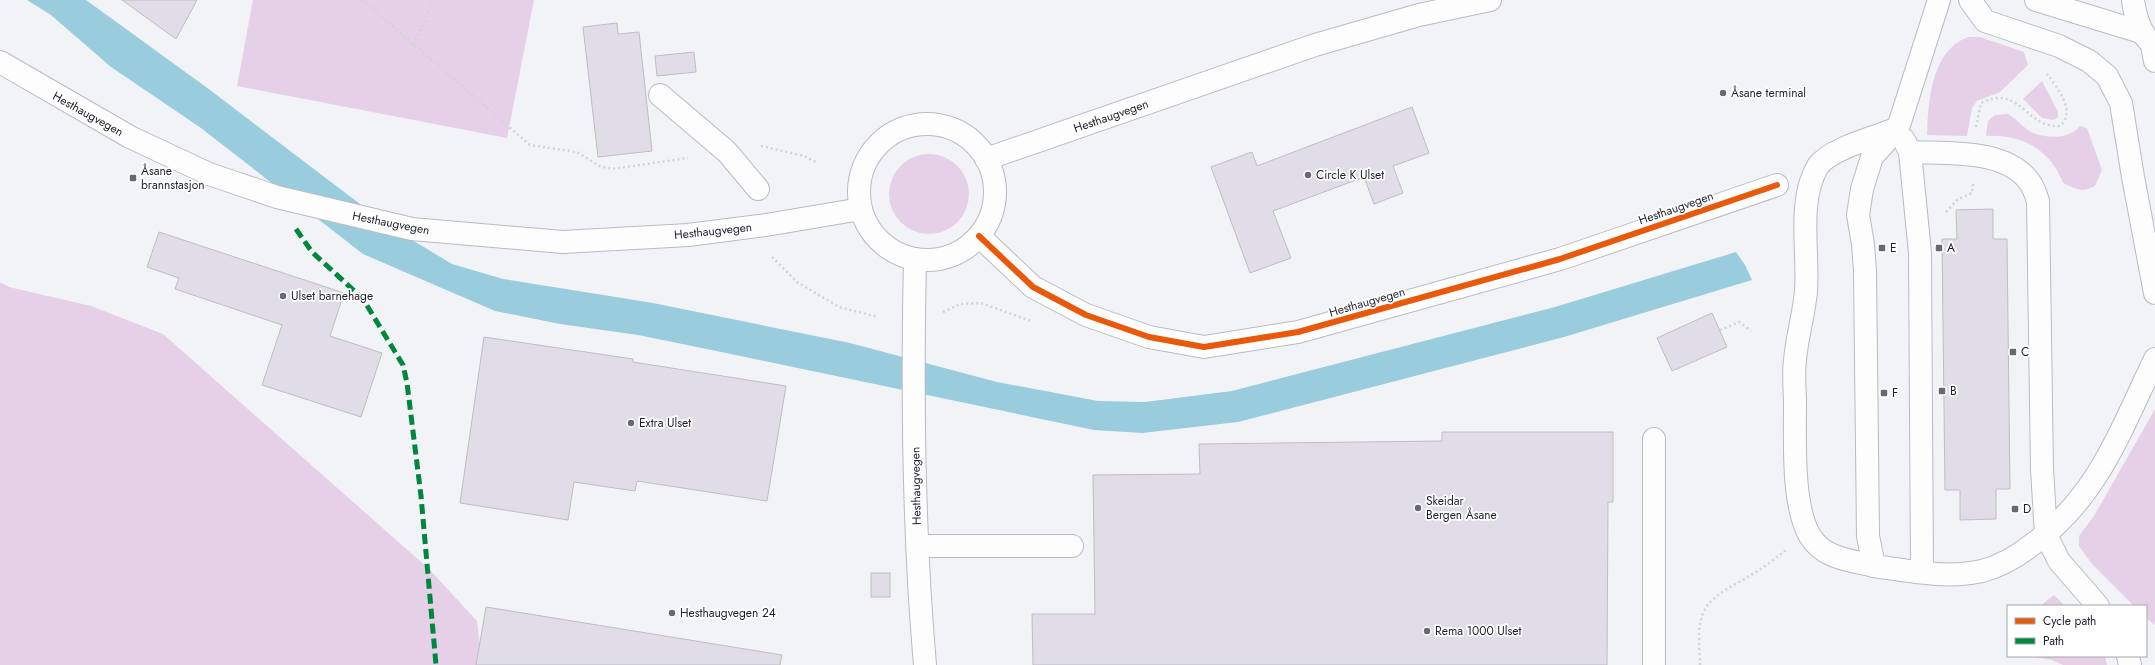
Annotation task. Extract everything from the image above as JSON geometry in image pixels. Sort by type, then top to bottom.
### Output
[{"type":"main road","name":"Hesthaugvegen","points":[[986,159],[1315,45],[1419,15],[1490,0]]},
{"type":"main road","points":[[1874,566],[1868,536],[1864,244],[1858,215],[1862,189],[1872,157],[1898,128],[1939,0]]},
{"type":"main road","points":[[1970,0],[1985,21],[2058,46],[2089,61],[2107,76],[2121,103],[2132,178],[2155,293]]},
{"type":"main road","points":[[2036,0],[2151,46]]},
{"type":"main road","points":[[2133,0],[2135,15],[2151,46]]},
{"type":"main road","name":"Hesthaugvegen","points":[[0,62],[130,137],[209,174],[277,197],[412,229],[563,242],[688,235],[766,225],[861,209]]},
{"type":"main road","points":[[660,95],[727,152],[758,189]]},
{"type":"main road","points":[[935,124],[955,130],[973,141],[986,159],[992,169],[995,186],[995,200],[986,225],[979,236],[961,251],[939,259],[915,259],[895,252],[879,240],[867,223],[861,209],[859,182],[866,162],[878,145],[894,132],[914,125],[935,124]]},
{"type":"main road","points":[[1898,128],[1910,152],[1920,253],[1922,572]]},
{"type":"main road","points":[[1898,128],[1827,156],[1819,165],[1812,178],[1807,196],[1806,291],[1795,360],[1795,454],[1797,486],[1801,510],[1810,535],[1818,547],[1830,555],[1874,566],[1922,572],[1953,574],[1982,571],[2003,564],[2046,535],[2073,509],[2091,487],[2155,359]]},
{"type":"main road","points":[[1910,152],[1973,155],[2006,163],[2015,168],[2031,184],[2038,201],[2042,469],[2046,535],[2059,561],[2097,605]]},
{"type":"main road","name":"Hesthaugvegen","points":[[979,236],[1033,287],[1086,314],[1148,337],[1204,347],[1298,332],[1560,259],[1777,185]]},
{"type":"main road","name":"Hesthaugvegen","points":[[915,259],[914,344],[918,546],[925,665]]},
{"type":"main road","points":[[1654,439],[1654,665]]},
{"type":"main road","points":[[918,546],[1072,546]]},
{"type":"path","points":[[362,0],[530,145],[577,152],[599,166],[612,169],[727,152],[744,144],[757,145],[804,156],[816,162]]},
{"type":"path","points":[[414,45],[434,0]]},
{"type":"path","points":[[1974,132],[1981,103],[1992,98],[2006,98],[2018,103],[2045,125],[2060,126],[2066,121],[2068,113],[2066,104],[2046,72]]},
{"type":"path","points":[[1941,213],[1946,213],[1950,205],[1958,199],[1972,193],[1973,179]]},
{"type":"path","points":[[772,257],[797,282],[839,307],[878,317]]},
{"type":"path","points":[[941,313],[960,304],[981,303],[1038,323]]},
{"type":"path","points":[[1720,330],[1739,322],[1751,331]]},
{"type":"shaded area","points":[[253,0],[534,0],[507,138],[237,86]]},
{"type":"shaded area","points":[[1968,37],[1980,37],[2024,52],[2028,65],[2000,92],[1977,101],[1972,108],[1967,136],[1927,135],[1931,93],[1934,78],[1939,65],[1946,53],[1956,44]]},
{"type":"shaded area","points":[[2042,81],[2058,112],[2058,117],[2054,120],[2042,118],[2023,99]]},
{"type":"shaded area","points":[[2008,114],[2024,127],[2039,135],[2052,137],[2065,136],[2080,126],[2087,128],[2102,170],[2095,186],[2083,190],[2063,183],[2050,161],[2033,146],[2011,138],[1986,136],[1988,121],[1995,115]]},
{"type":"shaded area","points":[[929,154],[944,157],[957,166],[966,179],[969,194],[966,209],[957,222],[944,231],[929,234],[914,231],[901,222],[892,209],[889,194],[892,179],[901,166],[914,157]]},
{"type":"shaded area","points":[[0,282],[9,287],[91,306],[163,334],[429,569],[477,621],[482,665],[0,665]]},
{"type":"shaded area","points":[[2155,409],[2155,625],[2147,619],[2147,605],[2133,605],[2092,564],[2079,546],[2079,536],[2094,516]]},
{"type":"shaded area","points":[[2054,595],[2064,605],[2041,605]]},
{"type":"shaded area","points":[[2033,657],[2105,657],[2107,665],[2063,665],[2052,660]]},
{"type":"water","points":[[27,0],[86,0],[206,87],[389,226],[452,264],[503,279],[653,303],[850,343],[997,382],[1098,401],[1145,402],[1232,391],[1555,307],[1736,252],[1745,265],[1752,280],[1564,337],[1238,422],[1142,433],[1094,430],[638,335],[560,324],[495,311],[363,254],[201,128],[111,67],[51,15]]},
{"type":"building","points":[[122,0],[197,0],[176,39]]},
{"type":"building","points":[[617,23],[618,34],[639,32],[652,151],[598,157],[583,27]]},
{"type":"building","points":[[694,52],[696,72],[657,76],[655,56]]},
{"type":"building","points":[[1412,107],[1429,153],[1393,166],[1403,193],[1374,204],[1364,177],[1273,211],[1291,258],[1250,273],[1211,167],[1252,152],[1257,166]]},
{"type":"building","points":[[1993,209],[1993,239],[2007,239],[2010,489],[1996,489],[1996,519],[1960,520],[1960,490],[1945,490],[1942,239],[1957,239],[1956,210]]},
{"type":"building","points":[[159,232],[344,293],[330,336],[382,353],[361,417],[262,385],[282,325],[175,289],[179,278],[147,267]]},
{"type":"building","points":[[1712,313],[1727,347],[1672,371],[1657,338]]},
{"type":"building","points":[[484,337],[633,359],[633,362],[786,386],[767,501],[637,481],[635,491],[574,482],[568,520],[460,503]]},
{"type":"building","points":[[1442,432],[1613,432],[1613,502],[1608,502],[1607,665],[1033,665],[1032,614],[1095,614],[1093,475],[1200,474],[1199,444],[1442,441]]},
{"type":"building","points":[[871,573],[890,573],[890,597],[871,597]]},
{"type":"building","points":[[486,607],[782,655],[780,665],[476,665]]},
{"type":"marked path","points":[[296,229],[312,252],[363,299],[403,365],[407,383],[421,496],[436,665]]},
{"type":"cycle path","points":[[979,236],[1033,287],[1086,315],[1149,337],[1204,347],[1298,332],[1560,259],[1777,185]]},
{"type":"place","name":"Åsane terminal","points":[[1723,93]]},
{"type":"place","name":"Circle K Ulset","points":[[1308,175]]},
{"type":"place","name":"Åsane brannstasjon","points":[[133,178]]},
{"type":"place","name":"E","points":[[1882,248]]},
{"type":"place","name":"A","points":[[1939,248]]},
{"type":"place","name":"Ulset barnehage","points":[[283,296]]},
{"type":"place","name":"C","points":[[2013,352]]},
{"type":"place","name":"B","points":[[1942,391]]},
{"type":"place","name":"F","points":[[1884,393]]},
{"type":"place","name":"Extra Ulset","points":[[631,423]]},
{"type":"place","name":"Skeidar Bergen Åsane","points":[[1418,508]]},
{"type":"place","name":"D","points":[[2015,509]]},
{"type":"place","name":"Hesthaugvegen 24","points":[[672,613]]},
{"type":"place","name":"Rema 1000 Ulset","points":[[1427,631]]}]
